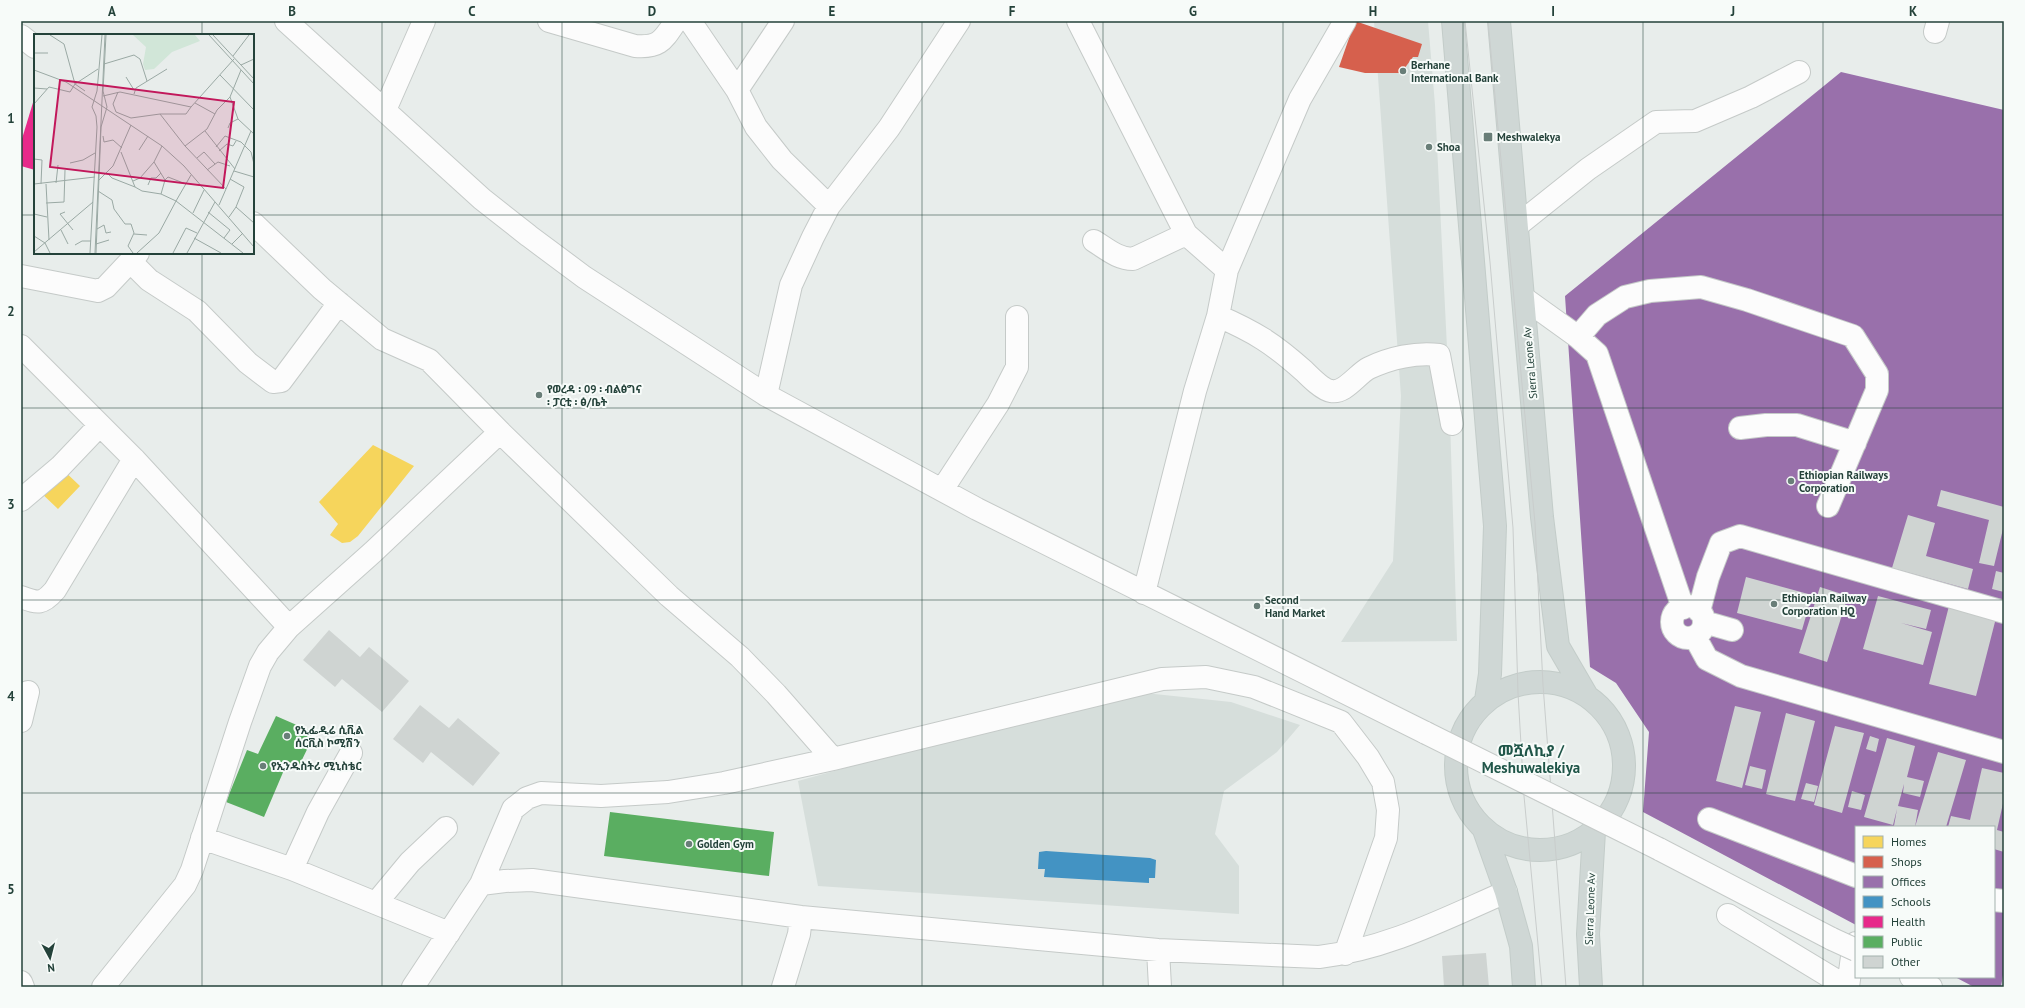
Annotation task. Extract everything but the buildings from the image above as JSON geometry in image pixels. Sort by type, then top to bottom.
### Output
[{"type":"main road","points":[[1453,21],[1495,526],[1490,674],[1486,700]]},
{"type":"main road","name":"Sierra Leone Av","points":[[1500,21],[1525,299],[1542,517],[1558,646],[1587,696]]},
{"type":"main road","points":[[1484,830],[1509,845],[1538,850],[1568,846],[1594,831],[1614,807],[1624,777],[1622,746],[1610,718],[1587,696],[1563,685],[1536,681],[1510,687],[1486,700],[1463,728],[1454,764],[1462,800],[1484,830],[1506,892],[1521,946],[1524,987]]},
{"type":"main road","name":"Sierra Leone Av","points":[[1591,987],[1588,934],[1594,831]]},
{"type":"street","points":[[286,21],[482,199],[565,263],[766,394],[942,490],[1144,593],[1659,849],[1855,950]]},
{"type":"street","points":[[385,110],[424,21]]},
{"type":"street","points":[[549,21],[635,46],[647,47],[655,46],[663,41],[676,21]]},
{"type":"street","points":[[690,21],[737,90],[756,127],[782,160],[829,206]]},
{"type":"street","points":[[737,90],[783,21]]},
{"type":"street","points":[[766,394],[791,285],[829,206],[889,128],[959,21]]},
{"type":"street","points":[[1078,21],[1186,234],[1227,270]]},
{"type":"street","points":[[1144,593],[1195,391],[1218,316],[1227,270],[1300,99],[1345,21]]},
{"type":"street","points":[[21,36],[34,46]]},
{"type":"street","points":[[1518,225],[1588,169],[1656,122],[1695,122],[1751,97],[1799,72]]},
{"type":"street","points":[[254,224],[339,303],[382,339],[429,360],[500,432],[669,596],[740,657],[776,694],[833,759]]},
{"type":"street","points":[[1094,241],[1116,255],[1125,259],[1133,259],[1186,234]]},
{"type":"street","points":[[21,276],[98,291],[106,287],[134,257],[149,280],[197,311],[248,363],[273,382],[281,381],[339,303]]},
{"type":"street","points":[[1578,337],[1598,315],[1626,297],[1650,291],[1701,287],[1747,300],[1853,336],[1877,374],[1876,390],[1828,506]]},
{"type":"street","points":[[1525,299],[1578,337],[1597,354],[1695,619],[1708,659],[1741,676],[2004,752]]},
{"type":"street","points":[[1218,316],[1252,331],[1276,347],[1329,391],[1338,391],[1368,369],[1390,360],[1425,353],[1439,355],[1452,424]]},
{"type":"street","points":[[942,490],[998,404],[1017,367],[1017,317]]},
{"type":"street","points":[[21,346],[134,459],[289,627]]},
{"type":"street","points":[[1740,428],[1766,424],[1797,425],[1855,443]]},
{"type":"street","points":[[21,500],[60,467],[100,425]]},
{"type":"street","points":[[103,987],[185,885],[192,870],[240,722],[260,666],[268,652],[289,627],[373,552],[500,432]]},
{"type":"street","points":[[21,597],[38,602],[46,600],[55,590],[134,459]]},
{"type":"street","points":[[1695,619],[1720,543],[1740,536],[2004,612]]},
{"type":"street","points":[[1695,619],[1732,630]]},
{"type":"street","points":[[414,987],[481,884],[513,809],[527,798],[541,793],[602,796],[668,792],[724,783],[833,759],[1162,679],[1206,677],[1254,687],[1341,722],[1368,757],[1383,782],[1388,810],[1386,838],[1345,954]]},
{"type":"street","points":[[21,722],[28,692]]},
{"type":"street","points":[[292,869],[318,812],[351,753]]},
{"type":"street","points":[[1709,819],[1855,876]]},
{"type":"street","points":[[376,903],[410,862],[446,828]]},
{"type":"street","points":[[202,838],[292,869],[449,933]]},
{"type":"street","points":[[481,884],[532,880],[801,917],[1158,950],[1319,957],[1345,954],[1394,941],[1506,892]]},
{"type":"street","points":[[1728,915],[1848,987],[1853,949],[1855,945]]},
{"type":"street","points":[[783,987],[799,934],[801,917]]},
{"type":"street","points":[[1158,950],[1160,987]]},
{"type":"street","points":[[1913,978],[1932,987]]},
{"type":"street","points":[[21,982],[23,987]]},
{"type":"shaded area","points":[[1374,21],[1428,21],[1435,105],[1449,388],[1457,641],[1341,642],[1393,561],[1401,396]]},
{"type":"shaded area","points":[[1145,693],[1231,702],[1300,725],[1277,752],[1224,791],[1215,834],[1239,866],[1239,914],[818,886],[798,781],[961,736]]},
{"type":"tram line","points":[[1465,21],[1490,262],[1513,528],[1518,693],[1524,796],[1542,987]]},
{"type":"tram line","points":[[1488,21],[1535,523],[1543,685],[1566,987]]},
{"type":"place","name":"Berhane International Bank","points":[[1403,71]]},
{"type":"place","name":"Meshwalekya","points":[[1488,137]]},
{"type":"place","name":"Shoa","points":[[1429,147]]},
{"type":"place","name":"የወረዳ ፡ 09 ፡ ብልፅግና ፡ ፓርቲ ፡ ፅ/ቤት","points":[[539,395]]},
{"type":"place","name":"Ethiopian Railways Corporation","points":[[1791,481]]},
{"type":"place","name":"Ethiopian Railway Corporation HQ","points":[[1774,604]]},
{"type":"place","name":"Second Hand Market","points":[[1257,606]]},
{"type":"place","name":"የኢፌዲሬ ሲቪል ሰርቪስ ኮሚሽን","points":[[287,736]]},
{"type":"place","name":"የኢንዱስትሪ ሚኒስቴር","points":[[263,766]]},
{"type":"place","name":"Golden Gym","points":[[689,844]]},
{"type":"district","name":"መሿለኪያ / Meshuwalekiya","points":[[1531,760]]}]
